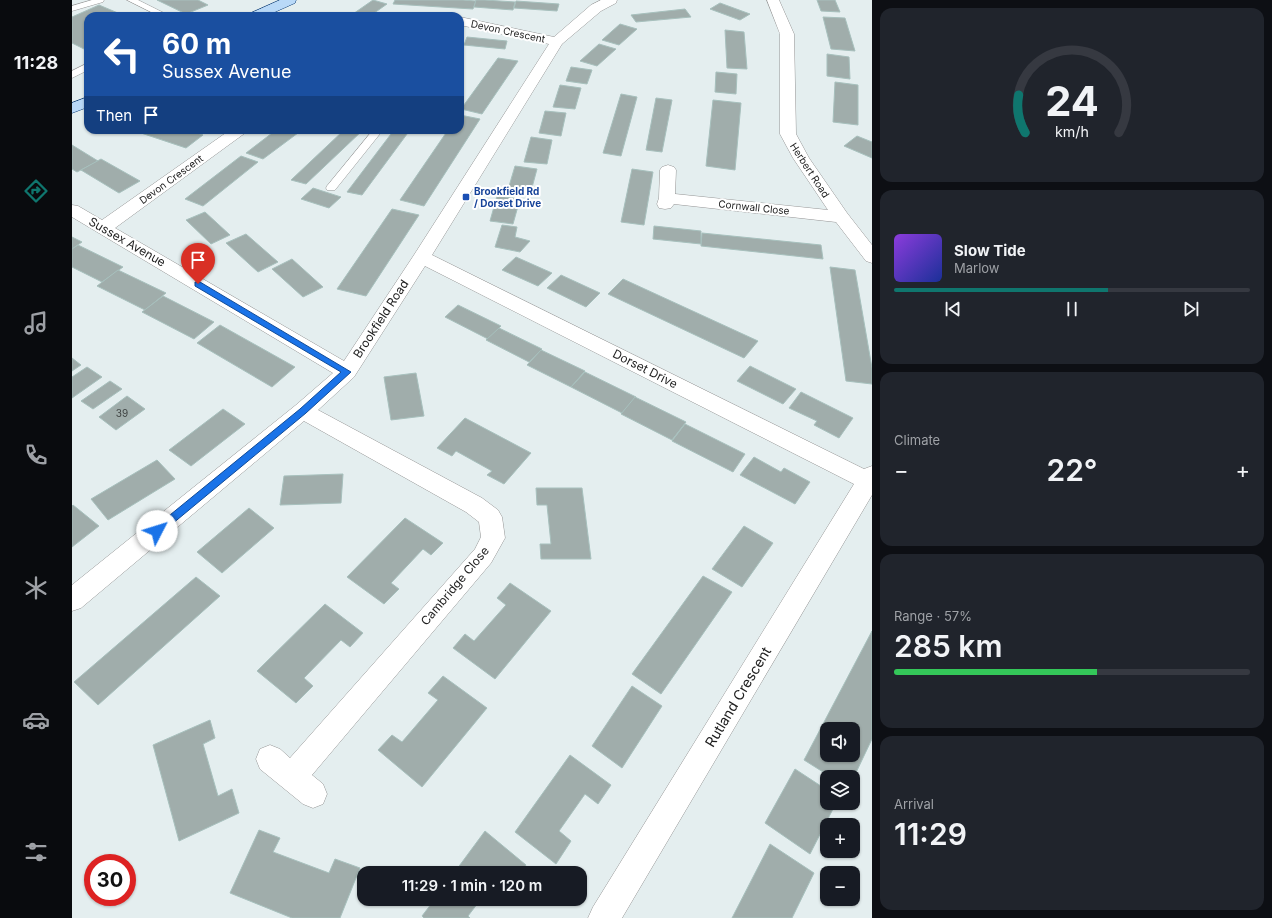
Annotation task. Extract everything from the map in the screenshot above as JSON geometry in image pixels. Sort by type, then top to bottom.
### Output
[{"type":"main road","points":[[264,12],[290,0]]},
{"type":"main road","points":[[72,109],[84,103]]},
{"type":"street","name":"Brookfield Road","points":[[72,600],[303,411],[347,372],[422,257],[557,42],[596,8],[611,0]]},
{"type":"street","name":"Herbert Road","points":[[772,0],[787,34],[788,134],[800,158],[841,217],[872,257]]},
{"type":"street","name":"Devon Crescent","points":[[464,22],[557,42]]},
{"type":"street","name":"Devon Crescent","points":[[103,228],[234,134]]},
{"type":"street","name":"Cornwall Close","points":[[668,170],[666,201],[841,217]]},
{"type":"street","name":"Sussex Avenue","points":[[72,210],[347,372]]},
{"type":"street","name":"Dorset Drive","points":[[422,257],[870,478]]},
{"type":"street","name":"Cambridge Close","points":[[270,759],[302,786],[483,556],[493,538],[490,517],[474,505],[303,411]]},
{"type":"street","name":"Rutland Crescent","points":[[604,918],[870,478]]},
{"type":"lane","points":[[72,9],[100,0]]},
{"type":"lane","points":[[131,0],[157,12]]},
{"type":"lane","points":[[72,75],[84,68]]},
{"type":"lane","points":[[331,188],[375,134]]},
{"type":"building","points":[[157,0],[198,0],[208,5],[191,12],[182,12]]},
{"type":"building","points":[[373,0],[387,4],[376,12],[356,12]]},
{"type":"building","points":[[395,0],[476,1],[473,9],[393,4]]},
{"type":"building","points":[[476,0],[515,2],[513,10],[474,7]]},
{"type":"building","points":[[817,0],[835,0],[840,12],[821,11]]},
{"type":"building","points":[[516,1],[559,4],[557,11],[514,8]]},
{"type":"building","points":[[720,3],[750,14],[740,20],[710,9]]},
{"type":"building","points":[[99,5],[116,12],[84,12],[84,49],[72,43],[72,17]]},
{"type":"building","points":[[685,9],[691,17],[636,22],[631,15]]},
{"type":"building","points":[[823,17],[845,18],[855,51],[831,49]]},
{"type":"building","points":[[620,24],[637,29],[619,45],[602,40]]},
{"type":"building","points":[[725,30],[744,32],[747,69],[727,68]]},
{"type":"building","points":[[467,37],[507,41],[505,49],[464,45]]},
{"type":"building","points":[[599,44],[616,49],[597,66],[580,61]]},
{"type":"building","points":[[827,54],[849,57],[850,79],[827,76]]},
{"type":"building","points":[[498,58],[518,61],[482,114],[464,110],[464,105]]},
{"type":"building","points":[[571,67],[592,70],[587,84],[566,81]]},
{"type":"building","points":[[716,72],[737,74],[736,94],[715,92]]},
{"type":"building","points":[[835,82],[858,85],[858,125],[833,122]]},
{"type":"building","points":[[560,85],[581,88],[575,109],[553,107]]},
{"type":"building","points":[[621,94],[637,97],[621,156],[603,153]]},
{"type":"building","points":[[656,98],[672,100],[662,152],[646,150]]},
{"type":"building","points":[[713,100],[741,103],[735,170],[706,166]]},
{"type":"building","points":[[545,111],[566,113],[561,136],[539,133]]},
{"type":"building","points":[[464,116],[480,119],[424,206],[400,200],[445,134],[464,134]]},
{"type":"building","points":[[144,134],[203,135],[186,148]]},
{"type":"building","points":[[271,134],[297,134],[263,159],[246,153]]},
{"type":"building","points":[[340,134],[359,134],[306,184],[291,180]]},
{"type":"building","points":[[391,134],[407,134],[362,195],[347,192]]},
{"type":"building","points":[[857,136],[872,142],[872,158],[844,146]]},
{"type":"building","points":[[531,137],[552,140],[547,164],[524,162]]},
{"type":"building","points":[[72,145],[98,161],[77,172],[72,169]]},
{"type":"building","points":[[241,156],[258,162],[203,206],[185,199]]},
{"type":"building","points":[[101,159],[140,181],[119,193],[81,170]]},
{"type":"building","points":[[515,166],[537,169],[530,195],[507,193]]},
{"type":"building","points":[[632,169],[653,172],[644,225],[621,222]]},
{"type":"building","points":[[313,188],[341,197],[329,208],[301,199]]},
{"type":"building","points":[[497,196],[520,199],[513,224],[490,221]]},
{"type":"building","points":[[392,209],[419,215],[366,296],[337,289]]},
{"type":"building","points":[[205,212],[230,235],[211,244],[186,220]]},
{"type":"building","points":[[502,225],[517,227],[515,237],[530,241],[520,252],[495,247]]},
{"type":"building","points":[[654,226],[701,231],[701,244],[653,239]]},
{"type":"building","points":[[702,233],[821,245],[823,259],[701,246]]},
{"type":"building","points":[[246,234],[278,262],[258,272],[226,243]]},
{"type":"building","points":[[72,237],[82,242],[72,249]]},
{"type":"building","points":[[78,245],[123,267],[102,282],[72,267],[72,249]]},
{"type":"building","points":[[516,257],[552,273],[538,286],[502,270]]},
{"type":"building","points":[[292,259],[323,287],[303,297],[272,269]]},
{"type":"building","points":[[830,267],[855,270],[872,368],[872,384],[846,381]]},
{"type":"building","points":[[118,270],[166,293],[145,310],[97,286]]},
{"type":"building","points":[[561,275],[600,293],[586,307],[547,288]]},
{"type":"building","points":[[623,279],[758,341],[744,358],[608,294]]},
{"type":"building","points":[[163,296],[214,322],[194,339],[142,312]]},
{"type":"building","points":[[458,305],[501,326],[488,339],[445,317]]},
{"type":"building","points":[[220,325],[295,367],[272,387],[197,343]]},
{"type":"building","points":[[499,328],[542,349],[529,362],[486,340]]},
{"type":"building","points":[[541,350],[585,371],[571,387],[527,365]]},
{"type":"building","points":[[72,358],[81,365],[72,371]]},
{"type":"building","points":[[750,366],[796,389],[783,404],[737,381]]},
{"type":"building","points":[[87,367],[102,377],[72,398],[72,377]]},
{"type":"building","points":[[585,372],[636,397],[622,413],[571,387]]},
{"type":"building","points":[[416,373],[424,416],[391,420],[384,377]]},
{"type":"building","points":[[110,381],[122,389],[93,409],[81,401]]},
{"type":"building","points":[[801,392],[853,418],[839,438],[814,425],[817,421],[789,408]]},
{"type":"building","points":[[127,396],[145,409],[116,430],[99,417]]},
{"type":"building","points":[[635,397],[686,422],[672,440],[621,414]]},
{"type":"building","points":[[223,409],[245,424],[191,466],[169,450]]},
{"type":"building","points":[[465,418],[531,453],[504,484],[487,475],[492,471],[456,451],[452,456],[437,448]]},
{"type":"building","points":[[685,424],[745,454],[733,472],[672,441]]},
{"type":"building","points":[[754,457],[781,472],[784,468],[810,482],[795,504],[740,475]]},
{"type":"building","points":[[157,460],[175,479],[108,520],[91,499]]},
{"type":"building","points":[[343,474],[341,503],[280,505],[284,476]]},
{"type":"building","points":[[536,488],[582,488],[591,559],[541,559],[540,544],[551,544],[547,505],[537,505]]},
{"type":"building","points":[[73,505],[99,526],[72,547],[72,506]]},
{"type":"building","points":[[249,508],[274,528],[222,573],[197,552]]},
{"type":"building","points":[[405,518],[443,543],[431,555],[423,549],[391,583],[399,589],[384,604],[347,577]]},
{"type":"building","points":[[744,526],[773,543],[742,587],[712,569]]},
{"type":"building","points":[[703,576],[732,592],[661,694],[632,674]]},
{"type":"building","points":[[196,577],[220,596],[98,705],[74,682]]},
{"type":"building","points":[[510,583],[551,611],[495,679],[453,648],[465,634],[474,641],[506,605],[497,598]]},
{"type":"building","points":[[325,604],[363,633],[350,647],[341,640],[304,678],[313,686],[296,703],[257,671]]},
{"type":"building","points":[[872,631],[872,739],[857,770],[820,770],[804,760],[820,730],[820,762],[860,762],[860,722],[824,722]]},
{"type":"building","points":[[443,676],[487,708],[422,787],[378,750],[392,735],[402,742],[438,700],[428,693]]},
{"type":"building","points":[[632,686],[662,706],[622,768],[592,746]]},
{"type":"building","points":[[210,720],[215,738],[203,744],[218,796],[232,789],[239,813],[179,841],[153,745]]},
{"type":"building","points":[[570,755],[611,785],[598,804],[585,794],[559,831],[571,841],[556,864],[515,832]]},
{"type":"building","points":[[795,769],[820,785],[820,810],[832,810],[828,818],[820,818],[820,834],[810,854],[765,823]]},
{"type":"building","points":[[259,830],[280,838],[273,852],[329,873],[335,859],[357,867],[357,876],[340,918],[292,918],[230,893]]},
{"type":"building","points":[[485,831],[526,865],[525,866],[459,866]]},
{"type":"building","points":[[770,844],[814,873],[792,918],[732,918]]},
{"type":"building","points":[[430,906],[476,906],[468,916],[470,918],[424,918],[422,916]]},
{"type":"place","name":"Brookfield Rd / Dorset Drive","points":[[466,197]]},
{"type":"route","points":[[157,531],[303,411],[347,372],[198,284]]}]
